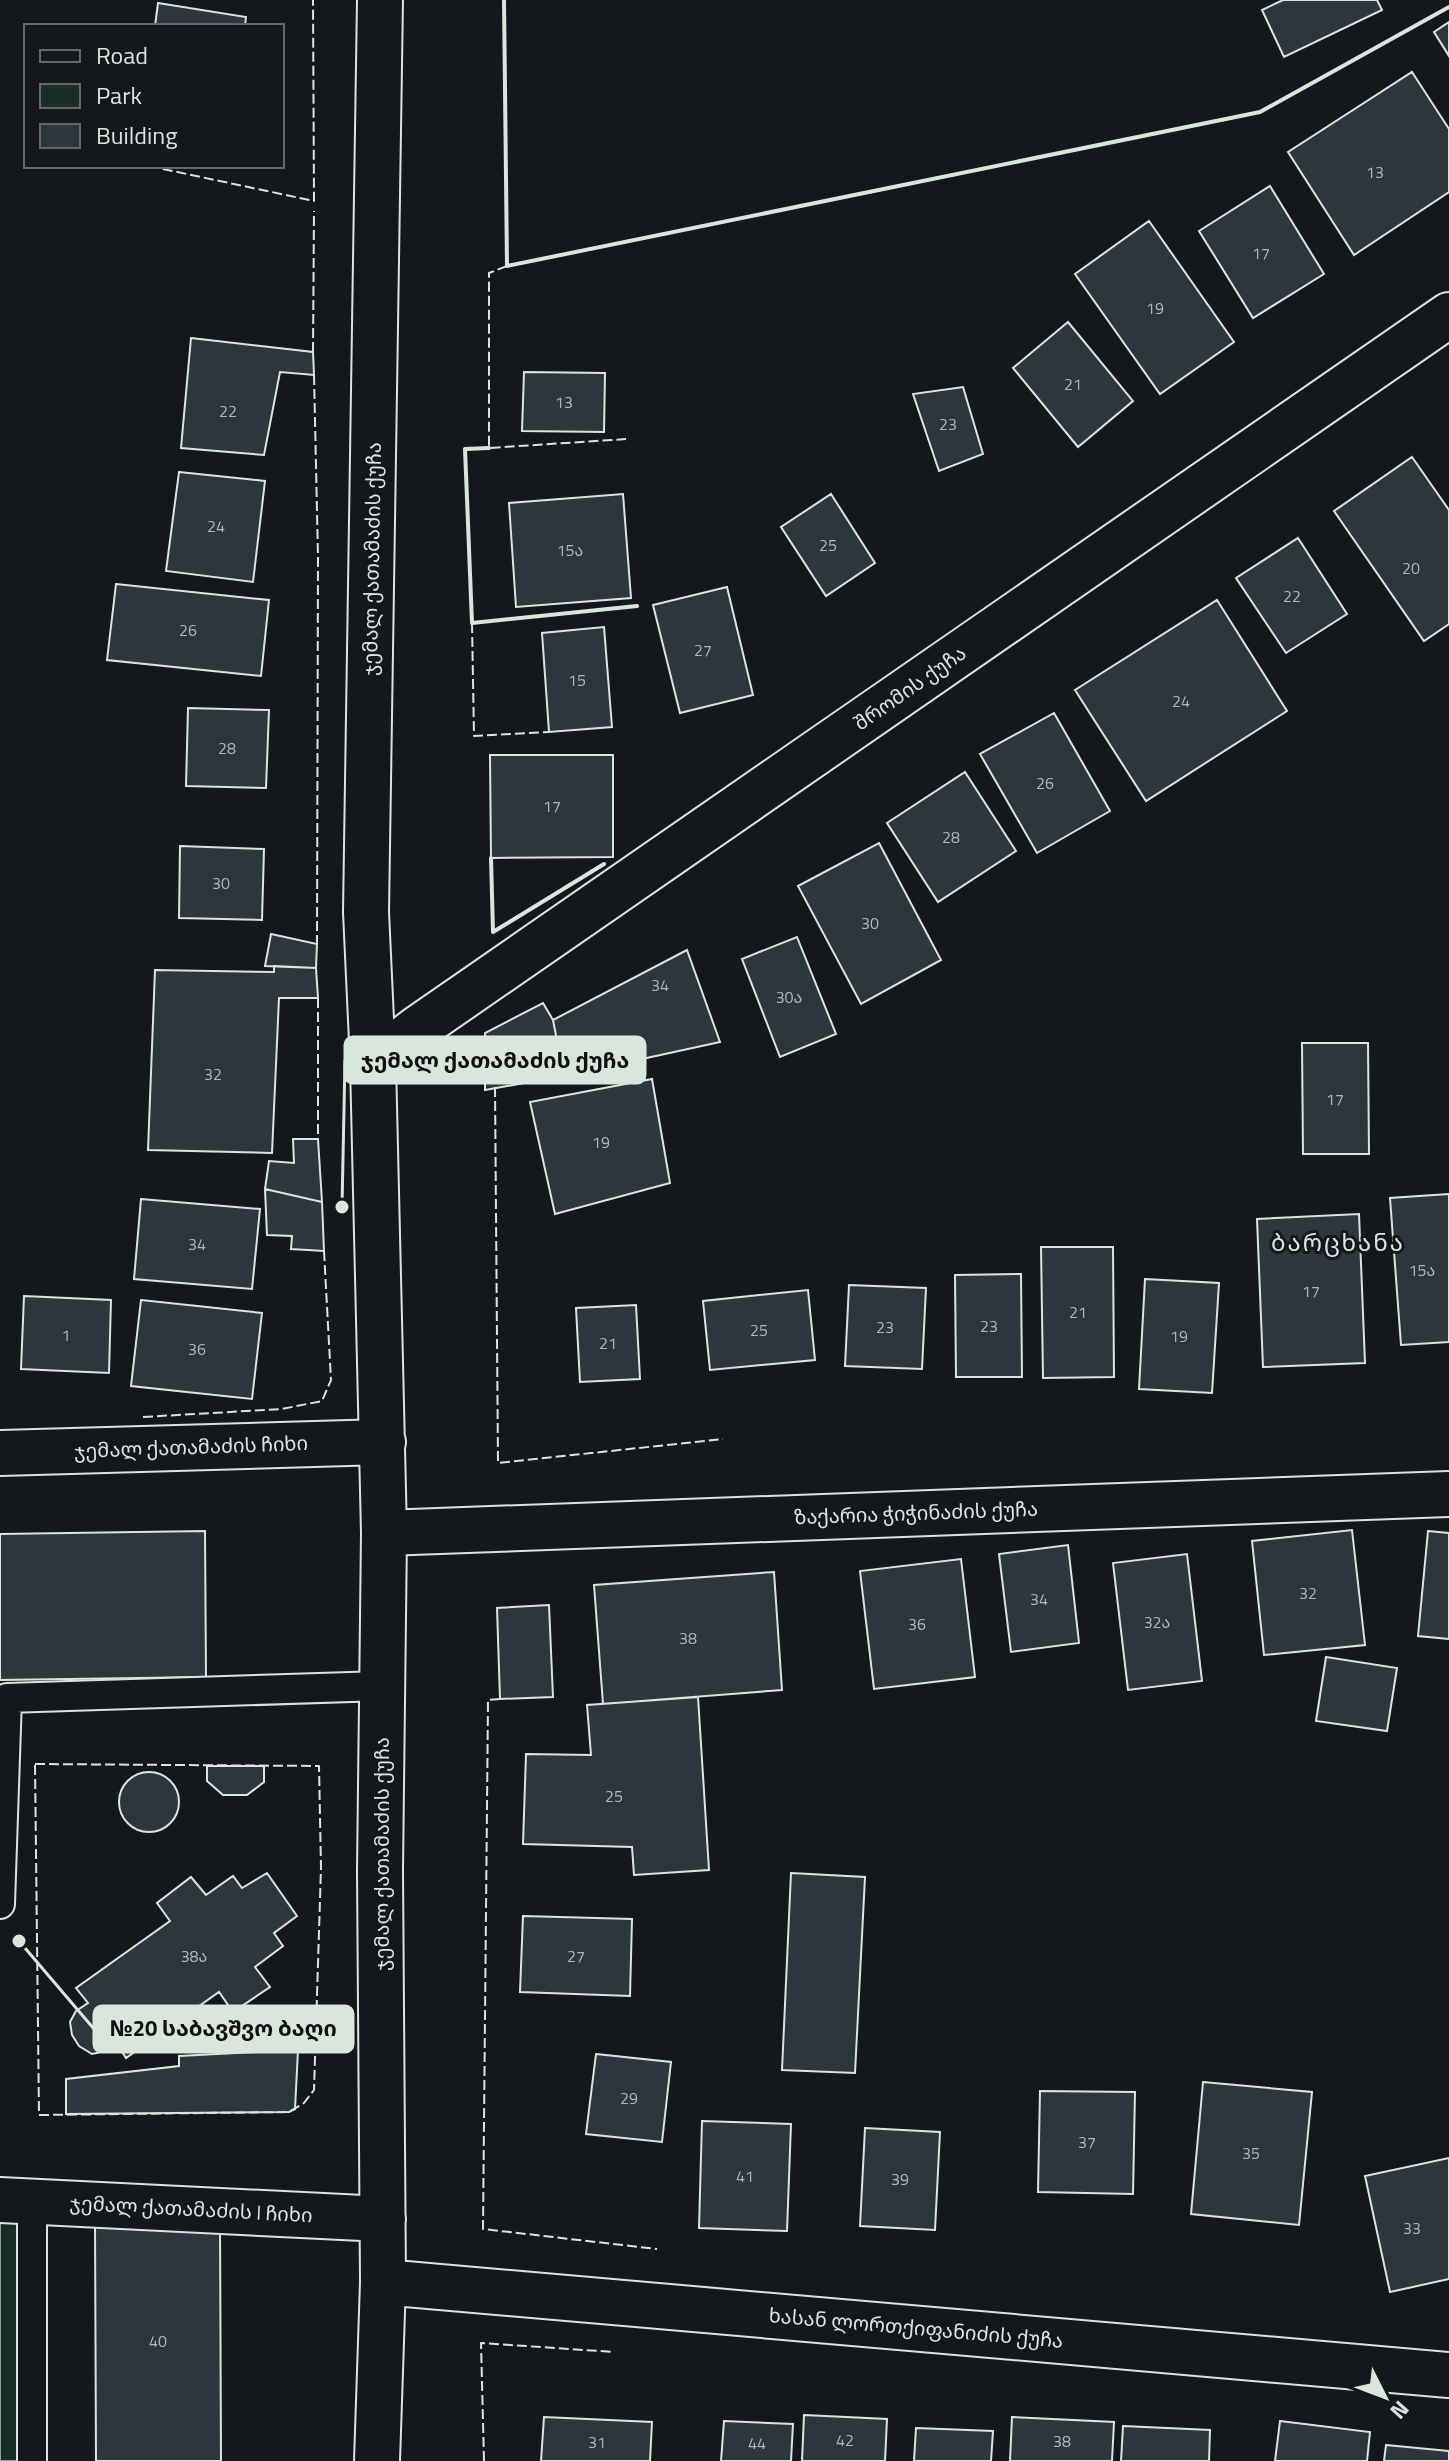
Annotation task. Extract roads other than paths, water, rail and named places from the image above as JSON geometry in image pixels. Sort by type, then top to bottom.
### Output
[{"type":"street","name":"ჯემალ ქათამაძის ქუჩა","points":[[377,2461],[383,2282],[380,1871],[384,1533],[373,1063],[366,912],[380,0]]},
{"type":"street","name":"შრომის ქუჩა","points":[[373,1063],[418,1028],[1449,315]]},
{"type":"street","name":"ჯემალ ქათამაძის ჩიხი","points":[[0,1453],[383,1442]]},
{"type":"street","name":"ზაქარია ჭიჭინაძის ქუჩა","points":[[384,1533],[1449,1494]]},
{"type":"street","name":"ჯემალ ქათამაძის I ჩიხი","points":[[16,2200],[383,2219]]},
{"type":"street","name":"ხასან ლორთქიფანიძის ქუჩა","points":[[383,2282],[1449,2375]]},
{"type":"lane","points":[[0,1904],[7,1698],[383,1686]]},
{"type":"lane","points":[[16,2200],[32,2461]]},
{"type":"place","name":"ჯემალ ქათამაძის ქუჩა","points":[[342,1207]]},
{"type":"place","name":"№20 საბავშვო ბაღი","points":[[19,1941]]},
{"type":"district","name":"ბარცხანა","points":[[1338,1243]]}]
